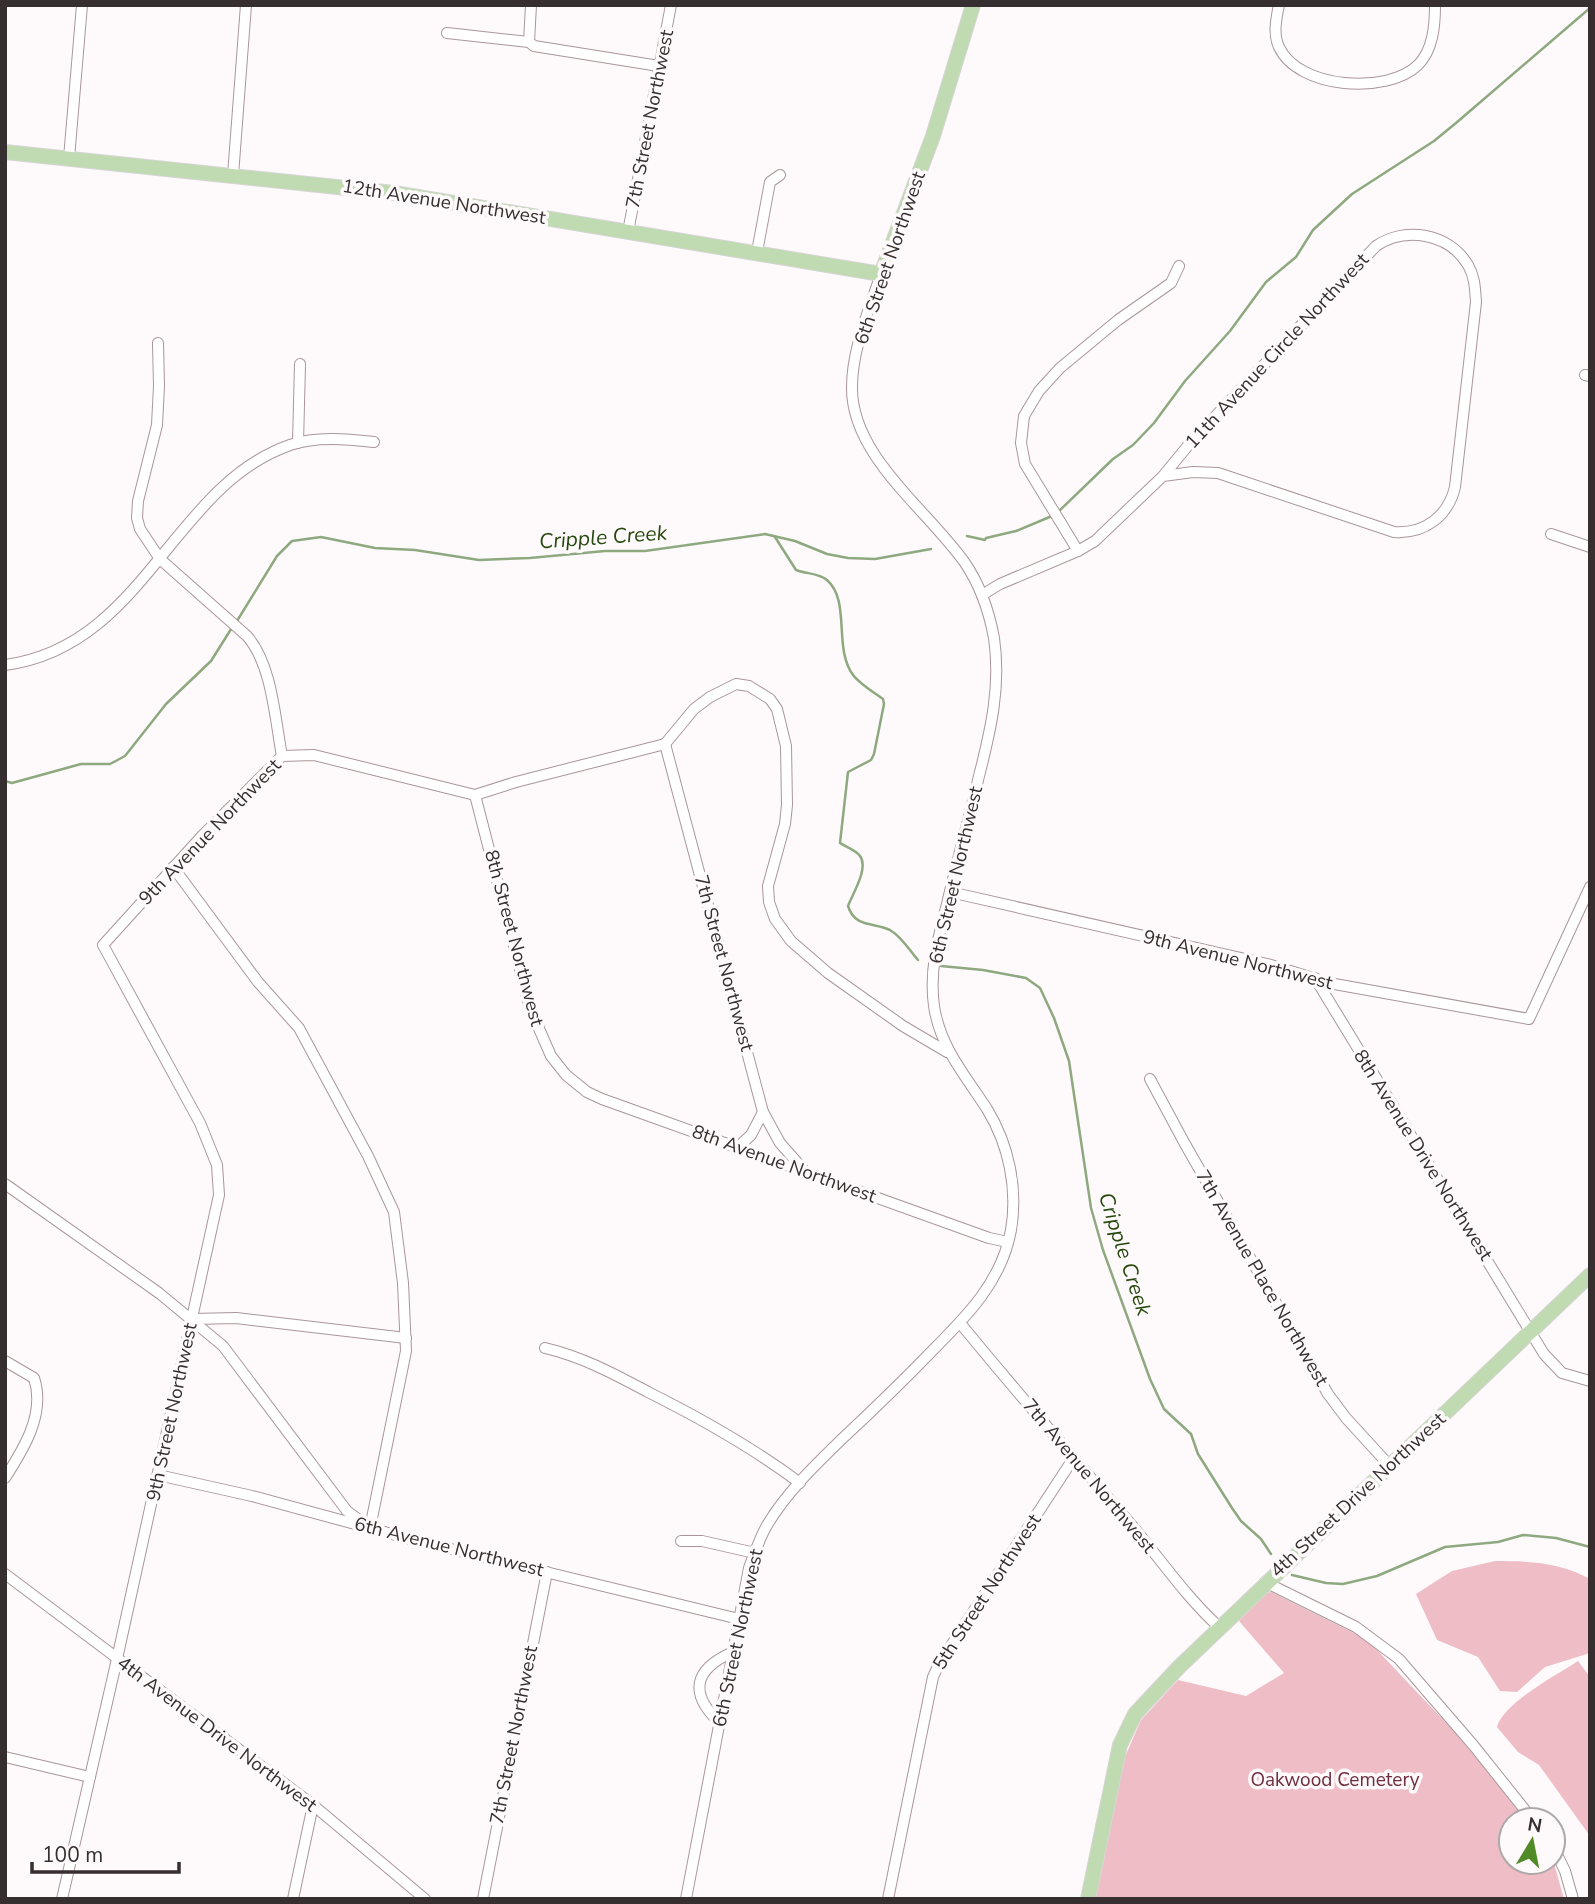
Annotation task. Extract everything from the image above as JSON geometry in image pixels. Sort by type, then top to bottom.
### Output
[{"type":"main road","name":"6th Street Northwest","points":[[881,274],[933,136],[973,5]]},
{"type":"main road","name":"12th Avenue Northwest","points":[[5,152],[394,193],[881,274]]},
{"type":"main road","name":"4th Street Drive Northwest","points":[[1088,1899],[1120,1745],[1132,1719],[1144,1703],[1265,1582],[1590,1275]]},
{"type":"street","points":[[69,158],[82,5]]},
{"type":"street","points":[[233,175],[246,5]]},
{"type":"street","points":[[529,42],[531,5]]},
{"type":"street","name":"7th Street Northwest","points":[[628,232],[671,5]]},
{"type":"street","points":[[1279,5],[1276,21],[1278,46],[1286,59],[1316,78],[1367,84],[1398,78],[1417,66],[1426,54],[1433,36],[1435,5]]},
{"type":"street","points":[[447,33],[529,42],[534,46],[659,66]]},
{"type":"street","points":[[757,252],[770,182],[780,175]]},
{"type":"street","name":"11th Avenue Circle Northwest","points":[[982,595],[1000,584],[1078,551],[1106,532],[1163,476],[1191,442],[1376,246],[1395,237],[1415,234],[1429,237],[1452,248],[1468,264],[1474,279],[1476,302],[1457,474],[1450,503],[1434,522],[1419,530],[1394,533],[1218,473],[1192,472],[1163,476]]},
{"type":"street","points":[[1078,551],[1025,464],[1021,443],[1024,416],[1039,391],[1060,368],[1118,320],[1171,283],[1179,266]]},
{"type":"street","name":"6th Street Northwest","points":[[686,1899],[739,1619],[755,1553],[775,1513],[800,1483],[960,1323],[990,1285],[1008,1242],[1013,1194],[1006,1152],[989,1112],[947,1052],[936,1017],[932,986],[936,948],[996,702],[996,651],[982,595],[964,562],[865,442],[856,420],[852,390],[854,366],[863,327],[881,274]]},
{"type":"street","points":[[158,343],[157,425],[137,511],[140,528],[160,559],[247,636],[257,650],[264,666],[282,755]]},
{"type":"street","points":[[298,443],[300,364]]},
{"type":"street","points":[[5,665],[38,659],[72,643],[116,608],[231,480],[262,458],[298,443],[332,439],[374,442]]},
{"type":"street","points":[[1551,534],[1590,547]]},
{"type":"street","points":[[475,795],[666,744],[694,709],[736,684],[749,686],[770,699],[782,720],[787,766],[785,824],[768,886],[771,911],[782,931],[828,973],[903,1026],[947,1052]]},
{"type":"street","name":"7th Street Northwest","points":[[666,744],[763,1112],[785,1150],[805,1171]]},
{"type":"street","name":"9th Avenue Northwest","points":[[103,945],[173,867],[282,755],[314,755],[475,795]]},
{"type":"street","name":"8th Street Northwest","points":[[475,795],[530,1008],[551,1056],[566,1075]]},
{"type":"street","points":[[5,1184],[192,1319],[223,1346],[347,1511],[370,1528],[400,1383],[406,1338],[396,1219],[384,1188],[299,1028],[258,982],[173,867]]},
{"type":"street","name":"9th Avenue Northwest","points":[[950,892],[1385,994],[1529,1019],[1590,887]]},
{"type":"street","name":"9th Street Northwest","points":[[62,1899],[219,1195],[217,1165],[200,1123],[103,945]]},
{"type":"street","name":"8th Avenue Drive Northwest","points":[[1315,978],[1529,1332]]},
{"type":"street","name":"8th Avenue Northwest","points":[[566,1075],[587,1092],[602,1099],[989,1238],[1008,1242]]},
{"type":"street","name":"7th Avenue Place Northwest","points":[[1150,1079],[1328,1394],[1346,1418],[1390,1465]]},
{"type":"street","points":[[737,1148],[751,1135],[763,1112]]},
{"type":"street","points":[[192,1319],[236,1318],[406,1338]]},
{"type":"street","name":"7th Avenue Northwest","points":[[960,1323],[1156,1554],[1190,1598],[1219,1627]]},
{"type":"street","points":[[1529,1332],[1555,1367],[1571,1376],[1590,1381]]},
{"type":"street","points":[[545,1348],[588,1361],[707,1421],[764,1456],[800,1483]]},
{"type":"street","points":[[5,1361],[34,1378],[38,1401],[25,1446],[5,1478]]},
{"type":"street","name":"5th Street Northwest","points":[[888,1899],[933,1677],[1073,1459]]},
{"type":"street","name":"6th Avenue Northwest","points":[[158,1475],[253,1496],[370,1528],[739,1619]]},
{"type":"street","points":[[681,1541],[702,1541],[755,1553]]},
{"type":"street","name":"7th Street Northwest","points":[[483,1899],[547,1572]]},
{"type":"street","name":"4th Avenue Drive Northwest","points":[[5,1574],[313,1805],[425,1899]]},
{"type":"street","points":[[1265,1582],[1365,1632],[1399,1659],[1478,1750],[1522,1806]]},
{"type":"street","points":[[720,1723],[706,1710],[699,1695],[701,1678],[715,1660],[733,1652]]},
{"type":"street","points":[[5,1757],[90,1777]]},
{"type":"street","points":[[293,1899],[313,1805]]},
{"type":"street","points":[[1566,1876],[1573,1899]]},
{"type":"green space","points":[[1495,1561],[1555,1566],[1590,1579],[1590,1653],[1545,1667],[1517,1692],[1500,1691],[1478,1657],[1437,1640],[1416,1594],[1452,1571]]},
{"type":"green space","name":"Oakwood Cemetery","points":[[1271,1592],[1360,1636],[1377,1650],[1451,1728],[1516,1806],[1497,1806],[1497,1876],[1558,1876],[1564,1899],[1095,1899],[1121,1766],[1141,1720],[1178,1680],[1246,1696],[1284,1673],[1239,1621],[1265,1593]]},
{"type":"green space","points":[[1578,1661],[1590,1677],[1590,1836],[1539,1765],[1518,1752],[1497,1727],[1501,1718],[1520,1699]]},
{"type":"waterway","points":[[1058,512],[1154,423],[1185,381],[1230,331],[1266,282],[1296,257],[1313,230],[1352,194],[1434,141],[1590,8]]},
{"type":"waterway","points":[[967,536],[985,540],[1052,516]]},
{"type":"waterway","name":"Cripple Creek","points":[[237,621],[277,556],[292,541],[321,537],[375,548],[415,550],[479,560],[605,551],[645,551],[765,534],[848,558],[875,559],[931,549]]},
{"type":"waterway","name":"Cripple Creek","points":[[775,537],[796,570],[824,578],[834,589],[847,664],[856,678],[883,699],[874,754],[871,760],[848,772],[840,843],[858,854],[863,867],[848,906],[860,921],[894,933],[918,960]]},
{"type":"waterway","name":"Cripple Creek","points":[[5,781],[12,783],[81,764],[110,764],[125,756],[166,704],[211,661],[233,626]]},
{"type":"waterway","name":"Cripple Creek","points":[[941,966],[1026,978],[1040,988],[1069,1061],[1091,1208],[1103,1250],[1150,1379],[1164,1409],[1191,1434],[1198,1454],[1232,1508],[1271,1554]]},
{"type":"waterway","name":"Cripple Creek","points":[[1292,1575],[1343,1584],[1377,1576],[1445,1547],[1498,1542],[1523,1535],[1556,1538],[1590,1547]]}]
